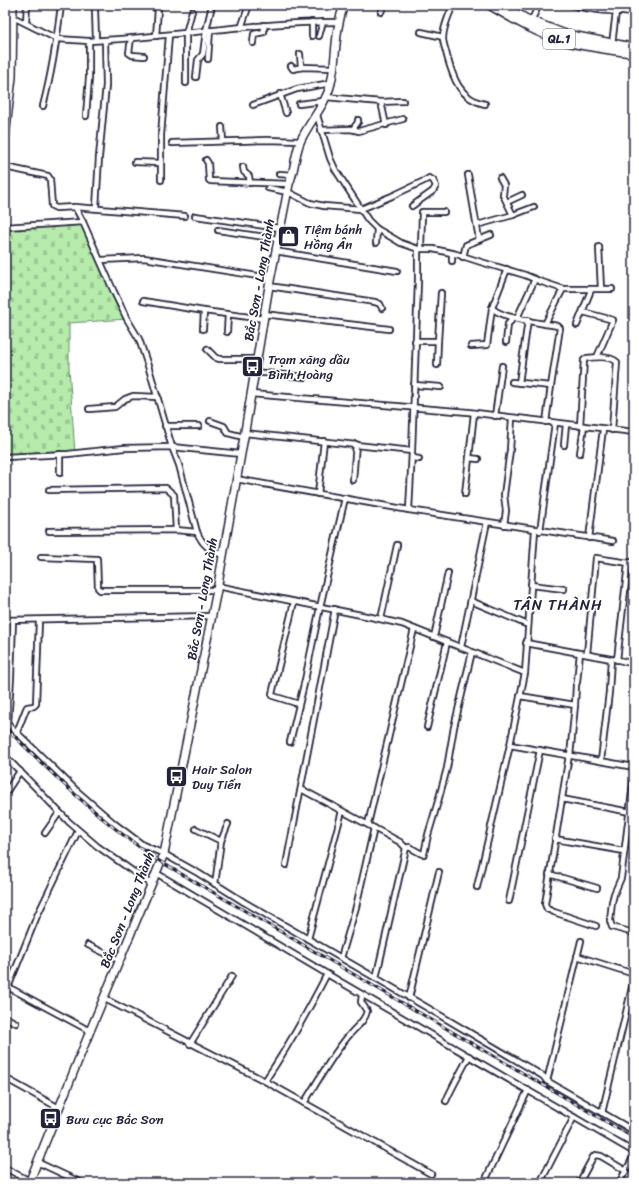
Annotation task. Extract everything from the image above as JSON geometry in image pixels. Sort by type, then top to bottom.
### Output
[{"type":"highway","name":"QL.1","points":[[490,5],[528,27],[564,41],[634,53]]},
{"type":"highway","name":"QL.1","points":[[502,5],[531,21],[564,34],[634,48]]},
{"type":"main road","name":"Bắc Sơn - Long Thành","points":[[29,1182],[103,998],[164,854],[212,616],[270,278],[289,184],[293,174],[300,141],[325,99],[331,83],[338,22],[344,5]]},
{"type":"main road","points":[[5,137],[13,10]]},
{"type":"street","points":[[26,23],[27,5]]},
{"type":"street","points":[[43,106],[57,39],[61,5]]},
{"type":"street","points":[[196,77],[198,60],[203,54],[212,5]]},
{"type":"street","points":[[241,28],[249,5]]},
{"type":"street","points":[[381,12],[384,5]]},
{"type":"street","points":[[453,5],[443,37],[449,62],[459,88],[472,99],[485,104]]},
{"type":"street","points":[[531,21],[539,5]]},
{"type":"street","points":[[572,5],[581,8],[634,13]]},
{"type":"street","points":[[612,44],[618,12],[622,5]]},
{"type":"street","points":[[5,6],[13,10],[26,23],[57,39],[89,41],[169,35],[264,25],[338,22]]},
{"type":"street","points":[[151,6],[158,9],[156,36]]},
{"type":"street","points":[[95,10],[96,40]]},
{"type":"street","points":[[186,84],[186,33],[192,11]]},
{"type":"street","points":[[312,22],[312,36]]},
{"type":"street","points":[[319,36],[323,22]]},
{"type":"street","points":[[253,43],[254,34],[264,32],[264,25]]},
{"type":"street","points":[[208,30],[208,59]]},
{"type":"street","points":[[420,32],[443,37]]},
{"type":"street","points":[[161,180],[162,128],[169,35]]},
{"type":"street","points":[[131,38],[129,53],[132,55],[144,56]]},
{"type":"street","points":[[96,208],[106,86],[105,40]]},
{"type":"street","points":[[86,116],[89,78],[89,41]]},
{"type":"street","points":[[300,54],[301,67]]},
{"type":"street","points":[[291,66],[292,69],[301,67],[333,68]]},
{"type":"street","points":[[253,105],[297,89],[331,83]]},
{"type":"street","points":[[280,94],[286,113]]},
{"type":"street","points":[[299,104],[325,99],[381,102],[403,101]]},
{"type":"street","points":[[381,102],[386,125]]},
{"type":"street","points":[[316,114],[335,168],[368,220],[378,229],[401,243],[419,249],[433,249],[452,253],[525,274],[563,289],[612,289]]},
{"type":"street","points":[[321,130],[353,129],[363,131],[403,119]]},
{"type":"street","points":[[353,129],[358,120]]},
{"type":"street","points":[[222,127],[223,141]]},
{"type":"street","points":[[172,143],[268,140],[300,141]]},
{"type":"street","points":[[206,160],[208,163],[208,180],[210,181],[289,184]]},
{"type":"street","points":[[135,162],[161,163]]},
{"type":"street","points":[[5,167],[48,176],[50,179],[52,206],[56,208],[96,208],[185,216]]},
{"type":"street","points":[[243,168],[244,172],[249,176],[250,183]]},
{"type":"street","points":[[278,174],[293,174]]},
{"type":"street","points":[[468,175],[479,240]]},
{"type":"street","points":[[268,188],[288,192],[310,203],[324,206],[361,209],[429,178],[433,180],[436,186],[433,191],[412,206]]},
{"type":"street","points":[[500,178],[503,183],[504,195],[513,215]]},
{"type":"street","points":[[507,202],[522,195]]},
{"type":"street","points":[[76,207],[114,292],[138,339],[179,465],[197,532],[207,547],[222,555]]},
{"type":"street","points":[[477,225],[513,215],[534,207]]},
{"type":"street","points":[[409,510],[419,249],[422,212],[444,212]]},
{"type":"street","points":[[195,216],[280,228]]},
{"type":"street","points":[[5,226],[83,222]]},
{"type":"street","points":[[376,243],[378,229]]},
{"type":"street","points":[[218,230],[278,239]]},
{"type":"street","points":[[463,257],[466,245],[491,235]]},
{"type":"street","points":[[599,247],[601,289]]},
{"type":"street","points":[[275,251],[397,271]]},
{"type":"street","points":[[452,253],[452,261]]},
{"type":"street","points":[[101,260],[144,258],[270,278]]},
{"type":"street","points":[[471,346],[486,345],[492,308],[506,269]]},
{"type":"street","points":[[506,342],[508,324],[514,317],[535,279]]},
{"type":"street","points":[[269,286],[375,302],[380,304],[382,308]]},
{"type":"street","points":[[545,324],[563,289]]},
{"type":"street","points":[[577,325],[591,290]]},
{"type":"street","points":[[437,365],[441,293]]},
{"type":"street","points":[[143,301],[228,314],[264,316],[389,329]]},
{"type":"street","points":[[492,308],[498,312],[514,317],[558,326],[560,328],[546,422]]},
{"type":"street","points":[[203,328],[204,311]]},
{"type":"street","points":[[583,312],[614,320],[597,357]]},
{"type":"street","points":[[227,332],[228,314]]},
{"type":"street","points":[[519,383],[528,320]]},
{"type":"street","points":[[416,341],[438,341]]},
{"type":"street","points":[[207,349],[216,358],[220,359],[256,359]]},
{"type":"street","points":[[580,453],[584,360],[587,358],[597,357],[614,359],[617,362],[612,430]]},
{"type":"street","points":[[495,416],[502,366]]},
{"type":"street","points":[[254,372],[306,377]]},
{"type":"street","points":[[512,382],[551,386]]},
{"type":"street","points":[[414,385],[441,387]]},
{"type":"street","points":[[251,394],[474,413],[634,432]]},
{"type":"street","points":[[89,409],[115,407],[125,399],[133,396],[158,397]]},
{"type":"street","points":[[465,494],[474,413]]},
{"type":"street","points":[[504,525],[506,511],[504,495],[510,450],[512,418]]},
{"type":"street","points":[[210,421],[224,426],[228,433],[356,444],[412,451]]},
{"type":"street","points":[[477,887],[525,673],[531,585],[555,423]]},
{"type":"street","points":[[564,445],[566,424]]},
{"type":"street","points":[[166,426],[199,426]]},
{"type":"street","points":[[589,538],[603,429]]},
{"type":"street","points":[[318,494],[324,441]]},
{"type":"street","points":[[353,480],[356,444]]},
{"type":"street","points":[[5,457],[124,448],[172,447],[241,454]]},
{"type":"street","points":[[60,454],[60,473]]},
{"type":"street","points":[[412,458],[419,459]]},
{"type":"street","points":[[469,458],[478,459]]},
{"type":"street","points":[[236,479],[409,510],[613,542]]},
{"type":"street","points":[[49,490],[166,488],[174,495],[176,530]]},
{"type":"street","points":[[290,742],[345,498]]},
{"type":"street","points":[[461,647],[486,522]]},
{"type":"street","points":[[49,531],[176,530],[197,532]]},
{"type":"street","points":[[381,619],[397,544]]},
{"type":"street","points":[[41,557],[96,558],[98,561],[98,588],[101,590],[217,588],[335,609],[381,619],[414,629],[525,673]]},
{"type":"street","points":[[587,654],[596,558],[631,563],[614,659],[601,761]]},
{"type":"street","points":[[434,637],[448,573]]},
{"type":"street","points":[[531,585],[564,589]]},
{"type":"street","points":[[471,601],[528,625]]},
{"type":"street","points":[[294,602],[272,694],[278,698],[299,704]]},
{"type":"street","points":[[286,865],[335,609]]},
{"type":"street","points":[[5,620],[212,616]]},
{"type":"street","points":[[13,620],[7,722],[77,791],[115,824],[143,845],[164,854],[634,1131]]},
{"type":"street","points":[[17,732],[27,706],[34,706],[36,704],[39,620]]},
{"type":"street","points":[[368,824],[414,629]]},
{"type":"street","points":[[427,727],[447,642]]},
{"type":"street","points":[[526,643],[634,664]]},
{"type":"street","points":[[301,788],[400,842],[406,848],[409,847],[424,854],[445,775],[454,727],[472,652]]},
{"type":"street","points":[[580,653],[569,756],[545,901],[547,908],[554,912],[596,926]]},
{"type":"street","points":[[520,696],[575,705]]},
{"type":"street","points":[[510,745],[634,767],[634,764]]},
{"type":"street","points":[[509,901],[540,750]]},
{"type":"street","points":[[5,756],[78,831],[102,850],[151,884]]},
{"type":"street","points":[[5,794],[20,771]]},
{"type":"street","points":[[634,776],[621,878],[614,894],[610,923],[612,927],[634,933]]},
{"type":"street","points":[[562,800],[630,812]]},
{"type":"street","points":[[308,939],[342,811]]},
{"type":"street","points":[[46,833],[59,813]]},
{"type":"street","points":[[215,884],[221,841],[228,824]]},
{"type":"street","points":[[341,958],[356,907],[374,828]]},
{"type":"street","points":[[196,829],[221,841]]},
{"type":"street","points":[[5,995],[37,916],[78,831]]},
{"type":"street","points":[[555,839],[624,851]]},
{"type":"street","points":[[376,978],[406,848]]},
{"type":"street","points":[[409,998],[439,872]]},
{"type":"street","points":[[156,873],[362,995],[634,1152]]},
{"type":"street","points":[[549,874],[597,888]]},
{"type":"street","points":[[547,1081],[581,941]]},
{"type":"street","points":[[88,944],[119,960]]},
{"type":"street","points":[[577,956],[634,974]]},
{"type":"street","points":[[265,1081],[279,1061],[304,1018],[327,974]]},
{"type":"street","points":[[190,1044],[232,976]]},
{"type":"street","points":[[602,1113],[634,979]]},
{"type":"street","points":[[8,987],[90,1031]]},
{"type":"street","points":[[304,1103],[350,1034],[365,1018],[367,1011],[362,1002],[362,995]]},
{"type":"street","points":[[103,998],[190,1044],[265,1081],[431,1174]]},
{"type":"street","points":[[5,1017],[16,1022]]},
{"type":"street","points":[[446,1101],[469,1056]]},
{"type":"street","points":[[5,1078],[59,1108]]},
{"type":"street","points":[[484,1183],[528,1090]]},
{"type":"street","points":[[540,1183],[574,1117]]},
{"type":"street","points":[[579,1183],[595,1155],[601,1156],[626,1171]]},
{"type":"street","points":[[619,1183],[634,1156]]},
{"type":"street","points":[[37,1162],[82,1183]]},
{"type":"street","points":[[5,1168],[29,1182]]},
{"type":"green space","points":[[83,222],[127,319],[69,323],[69,368],[75,453],[5,456],[5,227]]},
{"type":"railway","points":[[5,727],[99,816],[161,862],[634,1138]]},
{"type":"place","name":"Tiệm bánh Hồng Ân","points":[[289,236]]},
{"type":"place","name":"Trạm xăng dầu Bình Hoàng","points":[[252,366]]},
{"type":"place","name":"Hair Salon Duy Tiến","points":[[177,776]]},
{"type":"place","name":"Bưu cục Bắc Sơn","points":[[51,1119]]},
{"type":"district","name":"TÂN THÀNH","points":[[558,605]]}]
